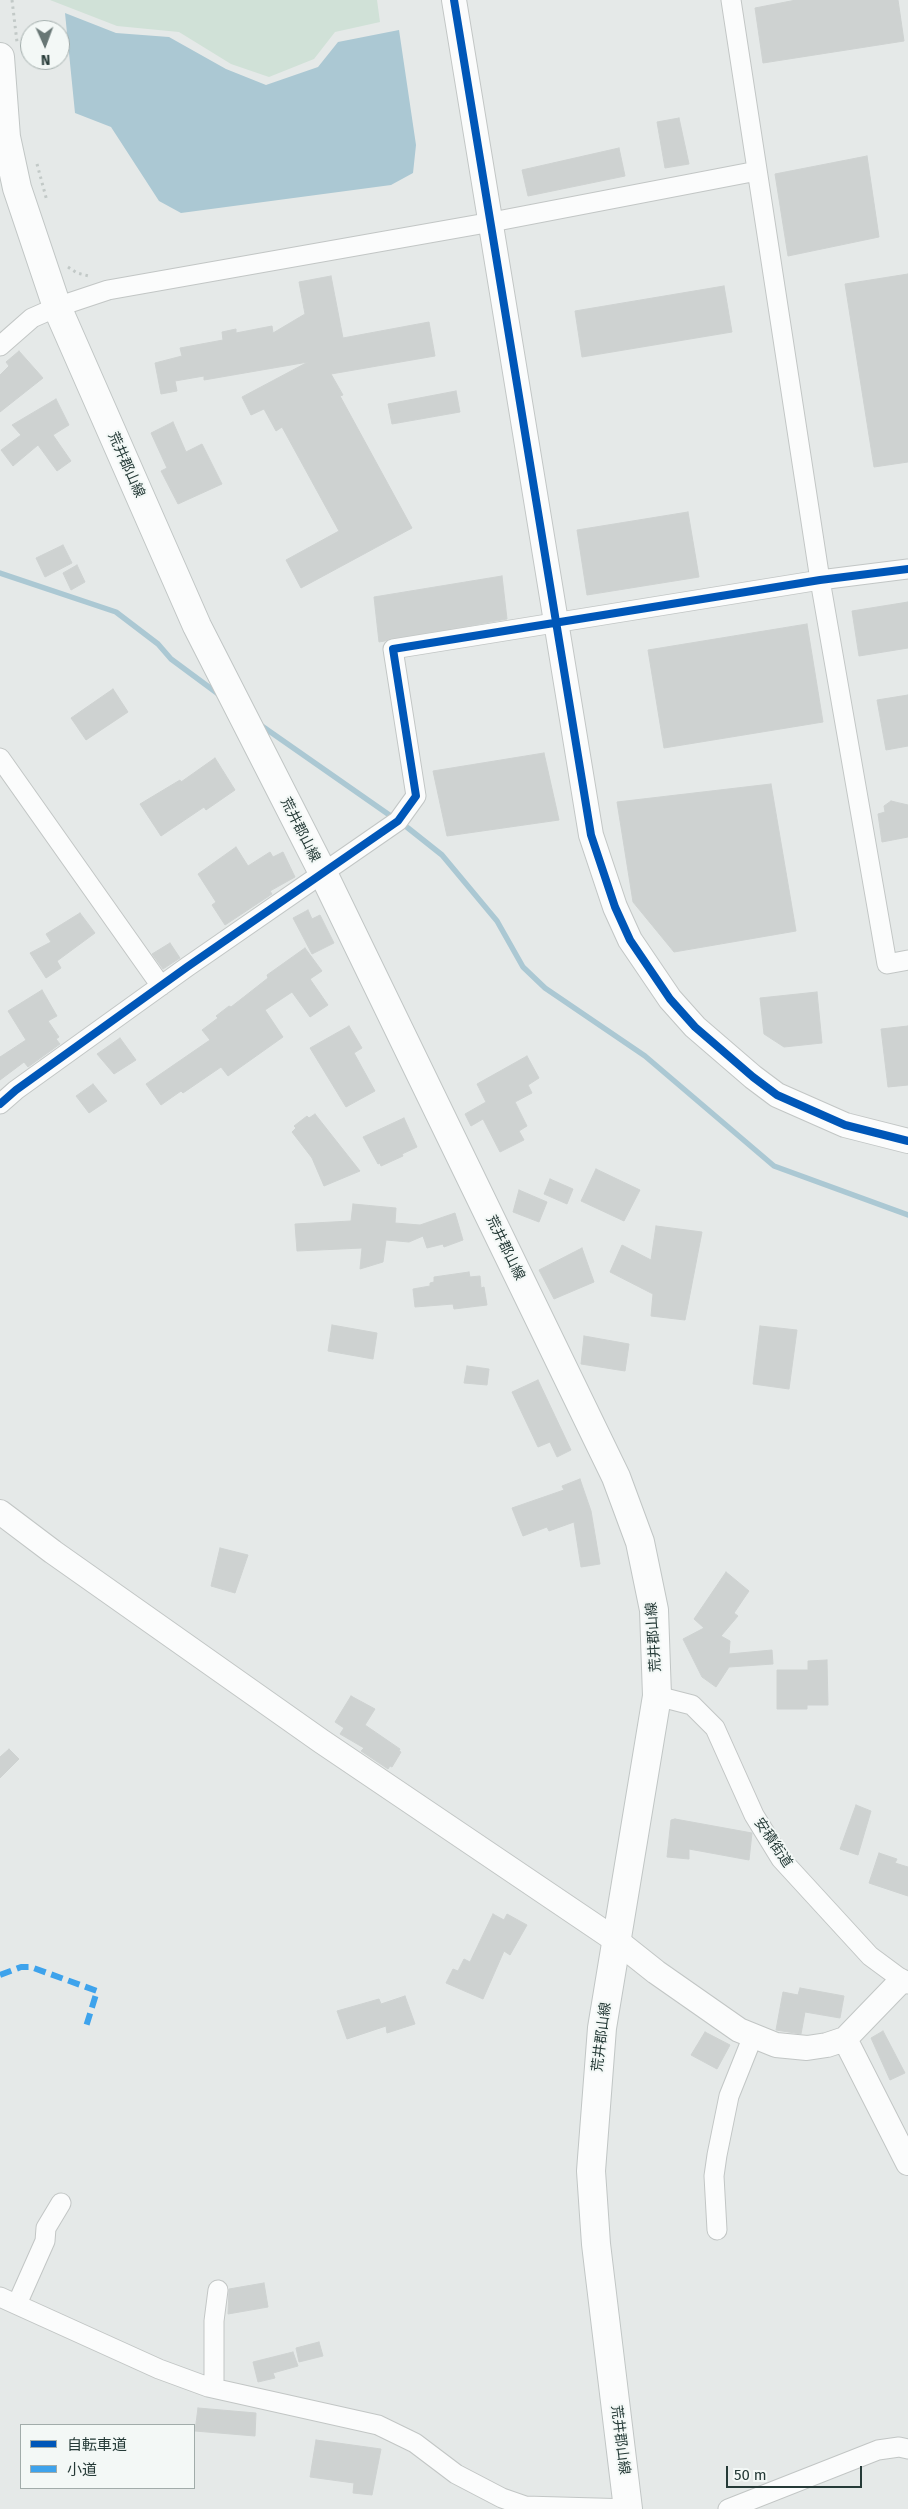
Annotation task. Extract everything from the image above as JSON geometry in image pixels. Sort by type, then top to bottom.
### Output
[{"type":"main road","name":"荒井郡山線","points":[[8,51],[6,137],[17,188],[57,307],[196,626],[323,874],[616,1477],[640,1542],[654,1610],[657,1696],[602,2028],[591,2171],[596,2244],[629,2509]]},
{"type":"street","points":[[454,0],[592,835],[615,907],[630,940],[670,999],[695,1027],[753,1077],[777,1095],[845,1125],[908,1141]]},
{"type":"street","points":[[730,0],[820,580],[887,964],[908,960]]},
{"type":"street","points":[[0,346],[32,318],[57,307],[108,290],[492,222],[757,171]]},
{"type":"street","points":[[0,1104],[16,1090],[161,986],[398,821],[416,796],[393,649],[820,580],[908,569]]},
{"type":"street","points":[[0,758],[161,986]]},
{"type":"street","points":[[0,1512],[53,1552],[321,1741],[617,1941],[656,1972],[739,2030],[776,2045],[807,2048],[827,2045],[845,2039],[904,1982]]},
{"type":"street","name":"安積街道","points":[[657,1696],[692,1705],[715,1728],[754,1815],[781,1859],[870,1956],[904,1982]]},
{"type":"street","points":[[717,2230],[714,2176],[728,2096],[754,2036]]},
{"type":"street","points":[[845,2039],[908,2163]]},
{"type":"street","points":[[17,2304],[45,2241],[46,2228],[61,2203]]},
{"type":"street","points":[[214,2388],[214,2321],[218,2290]]},
{"type":"street","points":[[0,2297],[158,2369],[214,2388],[378,2425],[415,2443],[456,2474],[502,2498],[525,2506],[629,2509]]},
{"type":"street","points":[[728,2509],[878,2450],[899,2447],[908,2449]]},
{"type":"path","points":[[8,51],[12,0]]},
{"type":"path","points":[[34,156],[48,202]]},
{"type":"path","points":[[66,263],[69,268],[77,273],[92,276]]},
{"type":"green space","points":[[50,0],[377,0],[380,22],[335,32],[314,59],[269,77],[231,64],[179,32],[117,26]]},
{"type":"water","points":[[65,13],[116,33],[169,37],[226,69],[266,85],[318,67],[338,42],[399,30],[416,145],[413,173],[391,185],[181,213],[159,201],[111,127],[75,113],[70,63],[70,20],[66,20]]},
{"type":"building","points":[[796,0],[898,0],[904,41],[763,63],[755,8]]},
{"type":"building","points":[[679,118],[689,164],[665,168],[657,122]]},
{"type":"building","points":[[619,148],[625,176],[528,196],[522,170]]},
{"type":"building","points":[[867,156],[879,237],[788,256],[775,174]]},
{"type":"building","points":[[908,274],[908,462],[874,467],[845,284]]},
{"type":"building","points":[[331,276],[343,338],[429,322],[435,356],[331,374],[343,395],[340,396],[412,528],[301,588],[286,560],[339,531],[282,427],[276,431],[264,409],[251,415],[242,397],[308,362],[204,380],[204,376],[175,381],[177,391],[161,394],[155,363],[182,356],[180,348],[223,340],[222,332],[236,329],[236,333],[272,326],[273,333],[305,314],[299,282]]},
{"type":"building","points":[[724,286],[732,332],[582,357],[575,311]]},
{"type":"building","points":[[19,351],[43,378],[0,412],[0,375],[9,366],[6,362]]},
{"type":"building","points":[[456,391],[460,412],[392,424],[388,404]]},
{"type":"building","points":[[56,399],[69,425],[53,435],[71,461],[57,471],[38,445],[13,466],[1,450],[21,435],[12,425]]},
{"type":"building","points":[[173,422],[186,452],[202,444],[222,484],[178,504],[161,471],[167,468],[151,433]]},
{"type":"building","points":[[688,512],[699,577],[587,595],[577,530]]},
{"type":"building","points":[[63,545],[72,563],[45,577],[36,558]]},
{"type":"building","points":[[77,565],[85,582],[71,590],[63,573]]},
{"type":"building","points":[[502,576],[507,619],[379,642],[374,597]]},
{"type":"building","points":[[908,602],[908,648],[859,656],[852,611]]},
{"type":"building","points":[[807,624],[823,722],[664,748],[648,650]]},
{"type":"building","points":[[113,689],[128,712],[86,740],[71,718]]},
{"type":"building","points":[[908,695],[908,746],[886,750],[877,700]]},
{"type":"building","points":[[544,753],[559,820],[447,836],[433,771]]},
{"type":"building","points":[[215,758],[235,790],[206,810],[204,807],[161,836],[140,804],[180,780],[181,782]]},
{"type":"building","points":[[771,784],[796,931],[674,952],[633,902],[617,802]]},
{"type":"building","points":[[891,801],[908,805],[908,837],[882,842],[878,814],[885,812],[884,806]]},
{"type":"building","points":[[236,847],[248,866],[270,852],[273,857],[283,852],[295,877],[270,891],[272,894],[225,925],[212,905],[216,902],[198,874]]},
{"type":"building","points":[[308,910],[312,919],[320,915],[334,943],[312,954],[293,918]]},
{"type":"building","points":[[80,913],[95,933],[57,961],[61,968],[46,978],[30,953],[51,942],[46,934]]},
{"type":"building","points":[[170,943],[180,958],[163,969],[152,954]]},
{"type":"building","points":[[305,948],[322,971],[310,979],[328,1005],[310,1017],[292,992],[265,1010],[283,1037],[228,1076],[221,1067],[183,1093],[181,1091],[161,1105],[146,1084],[210,1040],[202,1030],[218,1018],[216,1016],[229,1006],[231,1007],[268,978],[267,975]]},
{"type":"building","points":[[42,990],[57,1016],[48,1021],[59,1037],[56,1039],[60,1044],[28,1067],[24,1062],[0,1080],[0,1057],[26,1040],[8,1011]]},
{"type":"building","points":[[817,992],[822,1043],[784,1047],[764,1034],[760,998]]},
{"type":"building","points":[[349,1026],[362,1048],[354,1053],[375,1091],[346,1107],[310,1048]]},
{"type":"building","points":[[908,1026],[908,1085],[888,1087],[881,1029]]},
{"type":"building","points":[[120,1038],[136,1060],[114,1074],[97,1054]]},
{"type":"building","points":[[527,1056],[539,1078],[528,1085],[532,1093],[515,1102],[527,1126],[519,1131],[524,1140],[500,1152],[483,1119],[471,1126],[465,1114],[486,1102],[477,1084]]},
{"type":"building","points":[[93,1084],[107,1101],[89,1113],[76,1096]]},
{"type":"building","points":[[315,1114],[360,1171],[324,1186],[312,1158],[292,1132],[296,1128],[294,1126],[307,1116],[309,1118]]},
{"type":"building","points":[[404,1118],[417,1147],[381,1166],[363,1137]]},
{"type":"building","points":[[596,1169],[640,1190],[624,1221],[581,1201]]},
{"type":"building","points":[[550,1179],[573,1189],[567,1204],[544,1194]]},
{"type":"building","points":[[519,1190],[547,1202],[539,1222],[513,1212]]},
{"type":"building","points":[[353,1204],[396,1208],[395,1223],[420,1225],[455,1213],[463,1240],[444,1247],[443,1244],[427,1248],[423,1236],[409,1242],[386,1240],[383,1262],[360,1269],[362,1248],[297,1251],[295,1224],[351,1221]]},
{"type":"building","points":[[656,1226],[702,1232],[685,1320],[651,1316],[653,1294],[610,1272],[622,1245],[651,1260]]},
{"type":"building","points":[[582,1248],[594,1282],[554,1299],[539,1270]]},
{"type":"building","points":[[469,1272],[470,1277],[480,1276],[481,1288],[484,1287],[487,1305],[454,1309],[453,1304],[415,1307],[413,1289],[430,1286],[430,1283],[434,1282],[434,1277]]},
{"type":"building","points":[[332,1325],[377,1333],[373,1359],[328,1351]]},
{"type":"building","points":[[760,1326],[797,1330],[789,1389],[753,1384]]},
{"type":"building","points":[[584,1336],[629,1344],[625,1371],[581,1364]]},
{"type":"building","points":[[467,1366],[489,1369],[487,1385],[464,1383]]},
{"type":"building","points":[[538,1380],[571,1450],[557,1457],[550,1442],[538,1447],[512,1392]]},
{"type":"building","points":[[580,1479],[591,1511],[600,1564],[581,1567],[574,1522],[549,1531],[547,1527],[523,1536],[512,1508],[564,1490],[562,1486]]},
{"type":"building","points":[[220,1548],[248,1555],[235,1593],[211,1586]]},
{"type":"building","points":[[726,1572],[749,1591],[734,1613],[738,1616],[721,1636],[730,1641],[729,1654],[772,1650],[773,1664],[729,1667],[716,1687],[702,1677],[683,1639],[704,1628],[694,1619]]},
{"type":"building","points":[[827,1660],[828,1705],[807,1705],[807,1709],[777,1709],[777,1670],[808,1670],[808,1661]]},
{"type":"building","points":[[351,1696],[375,1709],[365,1725],[400,1749],[399,1751],[401,1752],[392,1767],[390,1766],[388,1769],[361,1751],[364,1748],[340,1734],[344,1728],[335,1722]]},
{"type":"building","points":[[9,1749],[19,1759],[0,1778],[0,1757]]},
{"type":"building","points":[[856,1805],[871,1811],[858,1855],[840,1849]]},
{"type":"building","points":[[675,1819],[752,1833],[749,1860],[689,1849],[689,1859],[667,1857],[671,1820]]},
{"type":"building","points":[[879,1853],[897,1859],[895,1863],[908,1867],[908,1896],[869,1883]]},
{"type":"building","points":[[493,1914],[504,1920],[507,1914],[527,1925],[510,1955],[504,1951],[483,1999],[446,1983],[453,1969],[458,1971],[464,1959],[470,1962]]},
{"type":"building","points":[[800,1988],[844,1996],[840,2018],[805,2012],[801,2034],[776,2030],[783,1992],[798,1995]]},
{"type":"building","points":[[405,1996],[415,2024],[387,2033],[386,2026],[347,2039],[337,2011],[379,1999],[381,2004]]},
{"type":"building","points":[[883,2031],[905,2073],[890,2080],[871,2038]]},
{"type":"building","points":[[705,2032],[730,2045],[717,2069],[691,2055]]},
{"type":"building","points":[[264,2283],[268,2307],[228,2314],[229,2289]]},
{"type":"building","points":[[319,2342],[323,2356],[299,2362],[296,2348]]},
{"type":"building","points":[[293,2352],[298,2366],[273,2373],[275,2378],[258,2382],[253,2362]]},
{"type":"building","points":[[198,2408],[256,2413],[255,2436],[195,2431]]},
{"type":"building","points":[[316,2440],[381,2449],[372,2495],[353,2493],[354,2483],[310,2477]]},
{"type":"waterway","points":[[0,573],[116,612],[158,644],[171,659],[221,696]]},
{"type":"waterway","points":[[259,724],[408,828],[442,855],[497,921],[523,967],[545,988],[645,1056],[774,1166],[908,1215]]},
{"type":"marked path","points":[[0,1975],[21,1967],[31,1967],[97,1991],[85,2030]]},
{"type":"cycle path","points":[[454,0],[591,835],[615,907],[630,940],[670,999],[695,1027],[753,1077],[777,1095],[845,1125],[908,1141]]},
{"type":"cycle path","points":[[0,1104],[16,1090],[187,967],[398,821],[416,796],[393,649],[820,580],[908,569]]}]
